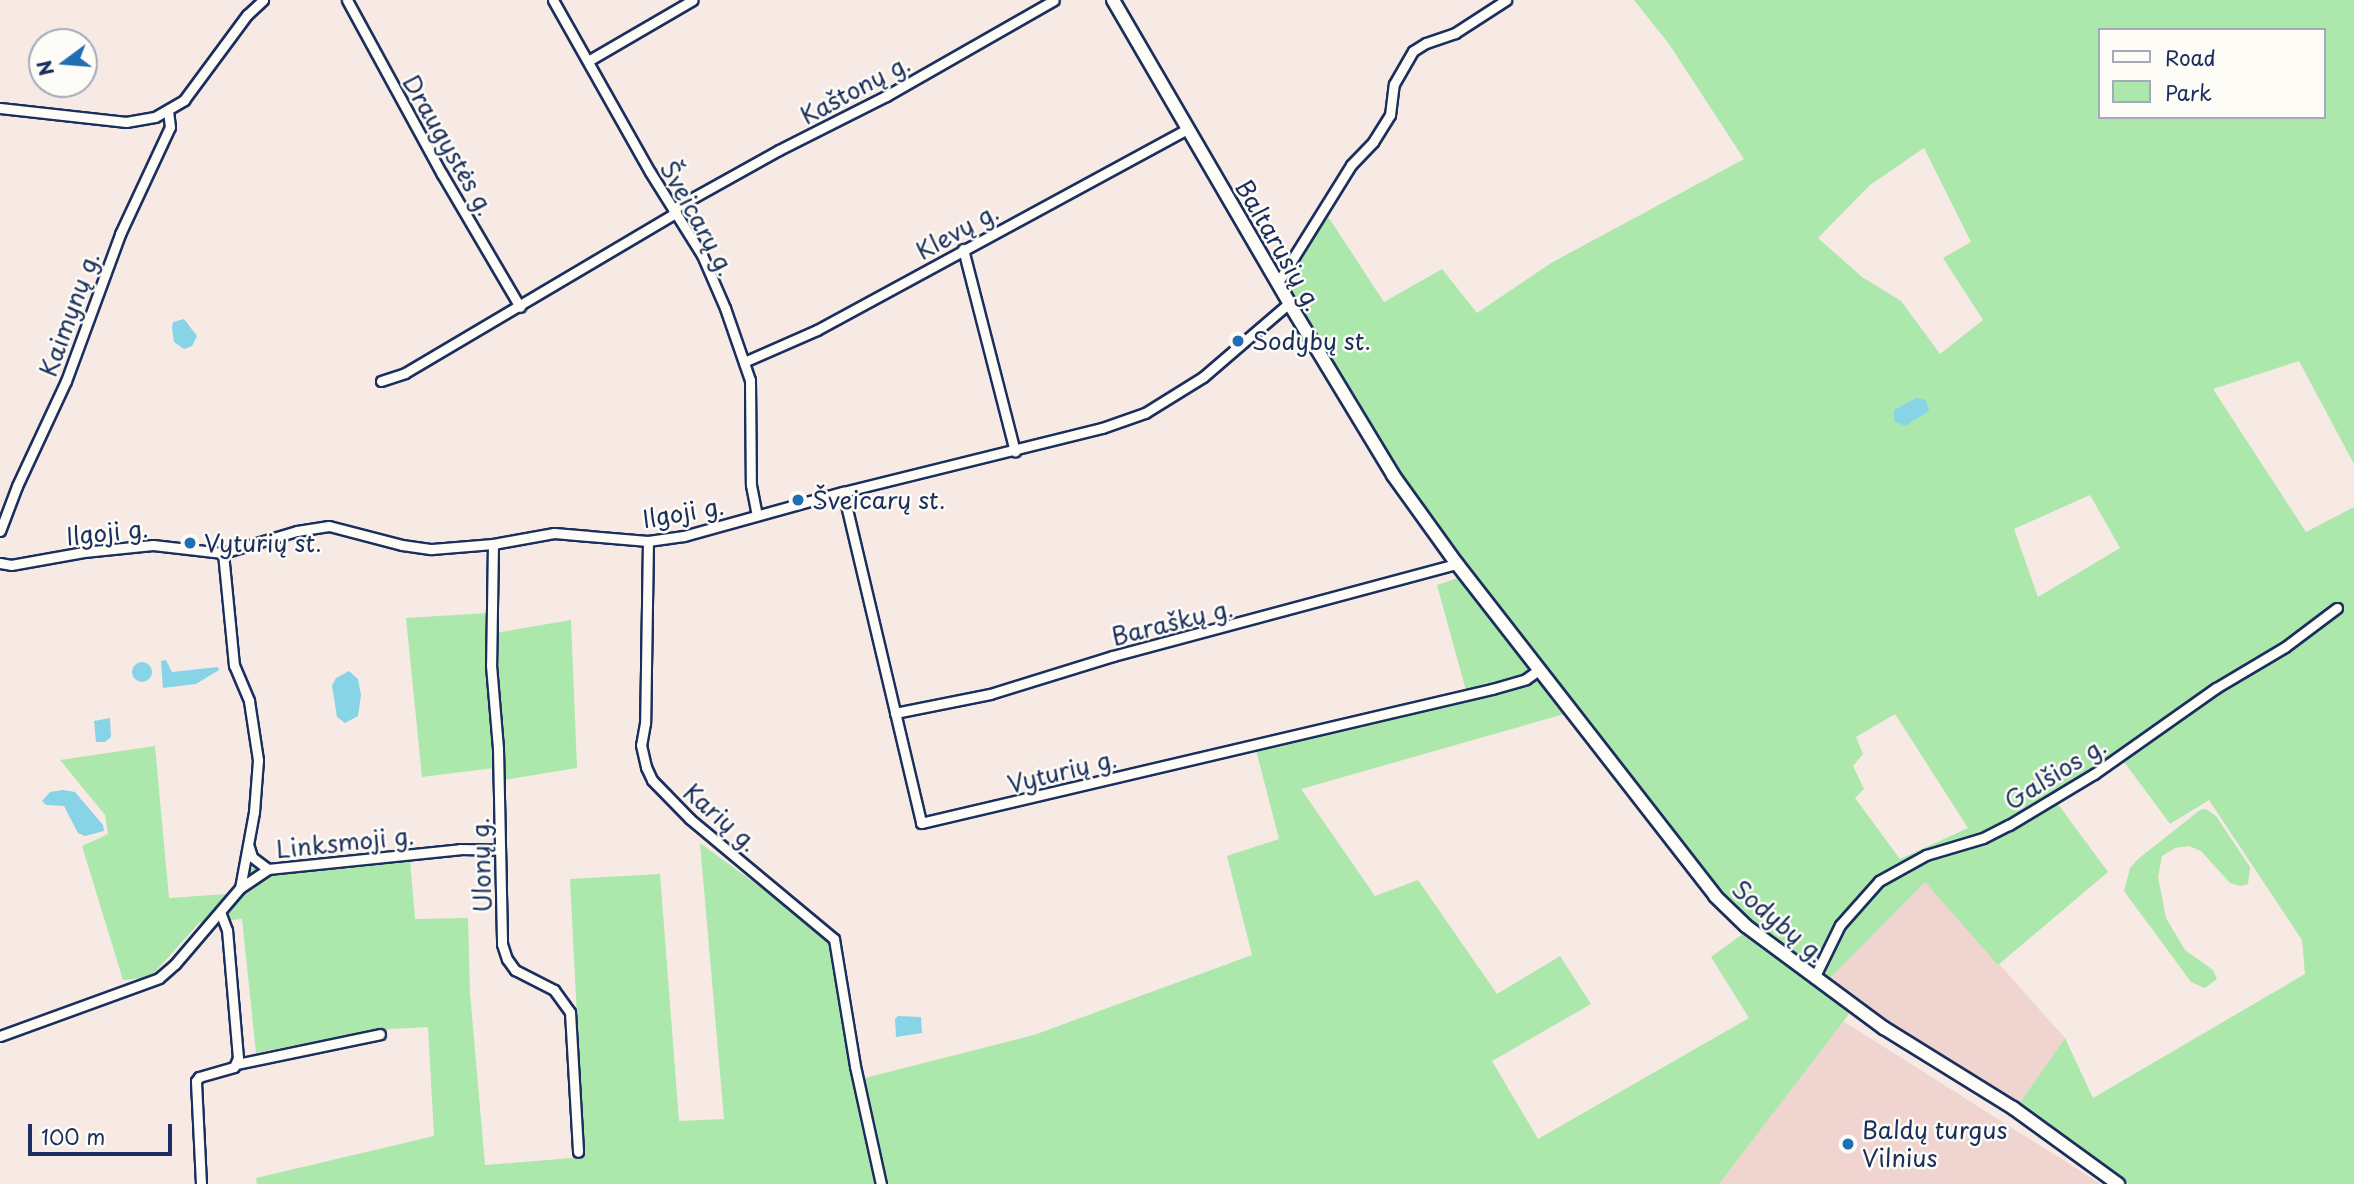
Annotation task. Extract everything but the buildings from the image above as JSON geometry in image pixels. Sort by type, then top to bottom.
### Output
[{"type":"main road","name":"Baltarusių g.","points":[[1113,0],[1289,303],[1393,475],[1440,541]]},
{"type":"main road","name":"Sodybų g.","points":[[1440,541],[1715,896],[1746,926],[1884,1028],[2013,1108],[2118,1184]]},
{"type":"street","points":[[0,108],[126,122],[168,111],[184,100],[247,15],[263,0]]},
{"type":"street","name":"Draugystės g.","points":[[347,0],[442,174],[520,307]]},
{"type":"street","name":"Šveicarų g.","points":[[553,0],[702,255],[750,380],[751,485],[757,515]]},
{"type":"street","points":[[588,61],[693,0]]},
{"type":"street","name":"Kaštonų g.","points":[[381,381],[405,373],[520,307],[767,156],[886,96],[1054,0]]},
{"type":"street","points":[[1278,284],[1351,165],[1373,142],[1390,115],[1394,84],[1413,51],[1426,43],[1455,33],[1506,0]]},
{"type":"street","name":"Kaimynų g.","points":[[0,531],[20,479],[66,381],[115,246],[170,127],[168,111]]},
{"type":"street","name":"Klevų g.","points":[[744,362],[817,330],[1187,129]]},
{"type":"street","points":[[963,249],[1015,451]]},
{"type":"street","name":"Ilgoji g.","points":[[0,563],[11,565],[84,552],[153,545],[223,552],[297,531],[329,526],[416,548],[452,549],[554,533],[648,541],[684,536],[843,492],[1102,429],[1161,406],[1234,353],[1289,303]]},
{"type":"street","name":"Vyturių g.","points":[[843,492],[921,823],[1492,689],[1526,679],[1540,669]]},
{"type":"street","name":"Karių g.","points":[[648,541],[645,696],[641,745],[646,768],[652,780],[690,819],[834,939],[881,1184]]},
{"type":"street","name":"Ulonų g.","points":[[493,544],[491,665],[498,749],[502,944],[507,960],[515,970],[554,990],[570,1012],[578,1152]]},
{"type":"street","points":[[223,552],[234,665],[249,701],[258,760],[240,888]]},
{"type":"street","name":"Baraškų g.","points":[[895,713],[989,694],[1113,656],[1457,564]]},
{"type":"street","name":"Galšios g.","points":[[1814,978],[1840,925],[1879,881],[1926,855],[1983,838],[2009,825],[2094,774],[2216,688],[2285,647],[2337,608]]},
{"type":"street","points":[[248,845],[252,857],[268,869]]},
{"type":"street","name":"Linksmoji g.","points":[[0,1037],[159,978],[175,964],[240,888],[268,869],[460,849],[499,850]]},
{"type":"street","points":[[220,912],[227,930],[237,1064]]},
{"type":"street","points":[[201,1184],[196,1082],[199,1077],[237,1064],[380,1034]]},
{"type":"shaded area","points":[[1925,881],[2065,1038],[2017,1107],[1827,981]]},
{"type":"shaded area","points":[[1843,1021],[2101,1184],[1719,1184]]},
{"type":"green space","points":[[1634,0],[2354,0],[2354,464],[2299,361],[2213,389],[2306,532],[2354,507],[2354,1184],[2129,1184],[2017,1107],[2065,1038],[2093,1098],[2305,974],[2302,940],[2209,800],[2170,824],[2122,759],[2055,800],[2108,872],[1998,965],[1925,882],[1827,981],[1741,915],[1712,883],[1453,551],[1381,445],[1284,282],[1325,212],[1384,302],[1442,269],[1477,313],[1551,263],[1744,159],[1669,44]],"holes":[[[1924,148],[1971,242],[1943,258],[1983,320],[1940,354],[1901,301],[1862,277],[1818,238],[1870,185]],[[2090,495],[2120,548],[2038,597],[2014,529]],[[1895,714],[1968,828],[1900,859],[1855,798],[1864,789],[1853,766],[1863,754],[1856,737]]]},
{"type":"green space","points":[[1458,578],[1568,713],[1301,789],[1375,896],[1418,880],[1497,994],[1560,956],[1591,1004],[1492,1061],[1538,1139],[1749,1018],[1711,957],[1744,933],[1838,1002],[1849,1014],[1719,1184],[883,1184],[861,1079],[1034,1035],[1252,955],[1227,856],[1279,839],[1256,750],[1468,698],[1437,585]]},
{"type":"green space","points":[[488,613],[489,634],[571,620],[577,768],[503,780],[502,767],[422,777],[406,618]]},
{"type":"green space","points":[[155,746],[169,898],[242,893],[248,868],[341,866],[410,859],[415,919],[468,918],[470,993],[485,1165],[584,1157],[570,879],[660,874],[679,1121],[724,1119],[700,843],[819,930],[830,944],[854,1080],[877,1184],[257,1184],[256,1178],[434,1136],[428,1027],[373,1030],[256,1053],[242,919],[199,923],[154,973],[144,978],[123,980],[82,846],[108,834],[105,815],[60,760]]},
{"type":"green space","points":[[2206,809],[2216,816],[2250,867],[2248,884],[2241,886],[2230,883],[2201,851],[2189,846],[2175,848],[2162,856],[2158,877],[2166,918],[2185,950],[2213,970],[2217,979],[2205,988],[2191,982],[2124,891],[2130,868],[2138,859],[2200,810]]},
{"type":"water","points":[[184,319],[197,336],[192,346],[184,349],[174,342],[172,328],[173,322]]},
{"type":"water","points":[[1916,398],[1926,400],[1929,411],[1905,426],[1894,421],[1894,410]]},
{"type":"water","points":[[166,660],[172,672],[218,667],[219,670],[196,684],[163,688],[161,661]]},
{"type":"water","points":[[142,662],[149,665],[152,672],[149,679],[142,682],[135,679],[132,672],[135,665]]},
{"type":"water","points":[[349,671],[358,679],[361,695],[358,716],[345,723],[337,717],[332,686],[336,678]]},
{"type":"water","points":[[110,718],[111,737],[105,742],[96,742],[94,721]]},
{"type":"water","points":[[50,792],[75,792],[103,825],[104,831],[85,836],[78,833],[64,806],[46,805],[42,801]]},
{"type":"water","points":[[898,1016],[921,1017],[922,1033],[896,1037],[895,1019]]},
{"type":"place","name":"Sodybų st.","points":[[1238,341]]},
{"type":"place","name":"Šveicarų st.","points":[[798,500]]},
{"type":"place","name":"Vyturių st.","points":[[190,543]]},
{"type":"place","name":"Baldų turgus Vilnius","points":[[1848,1144]]}]
